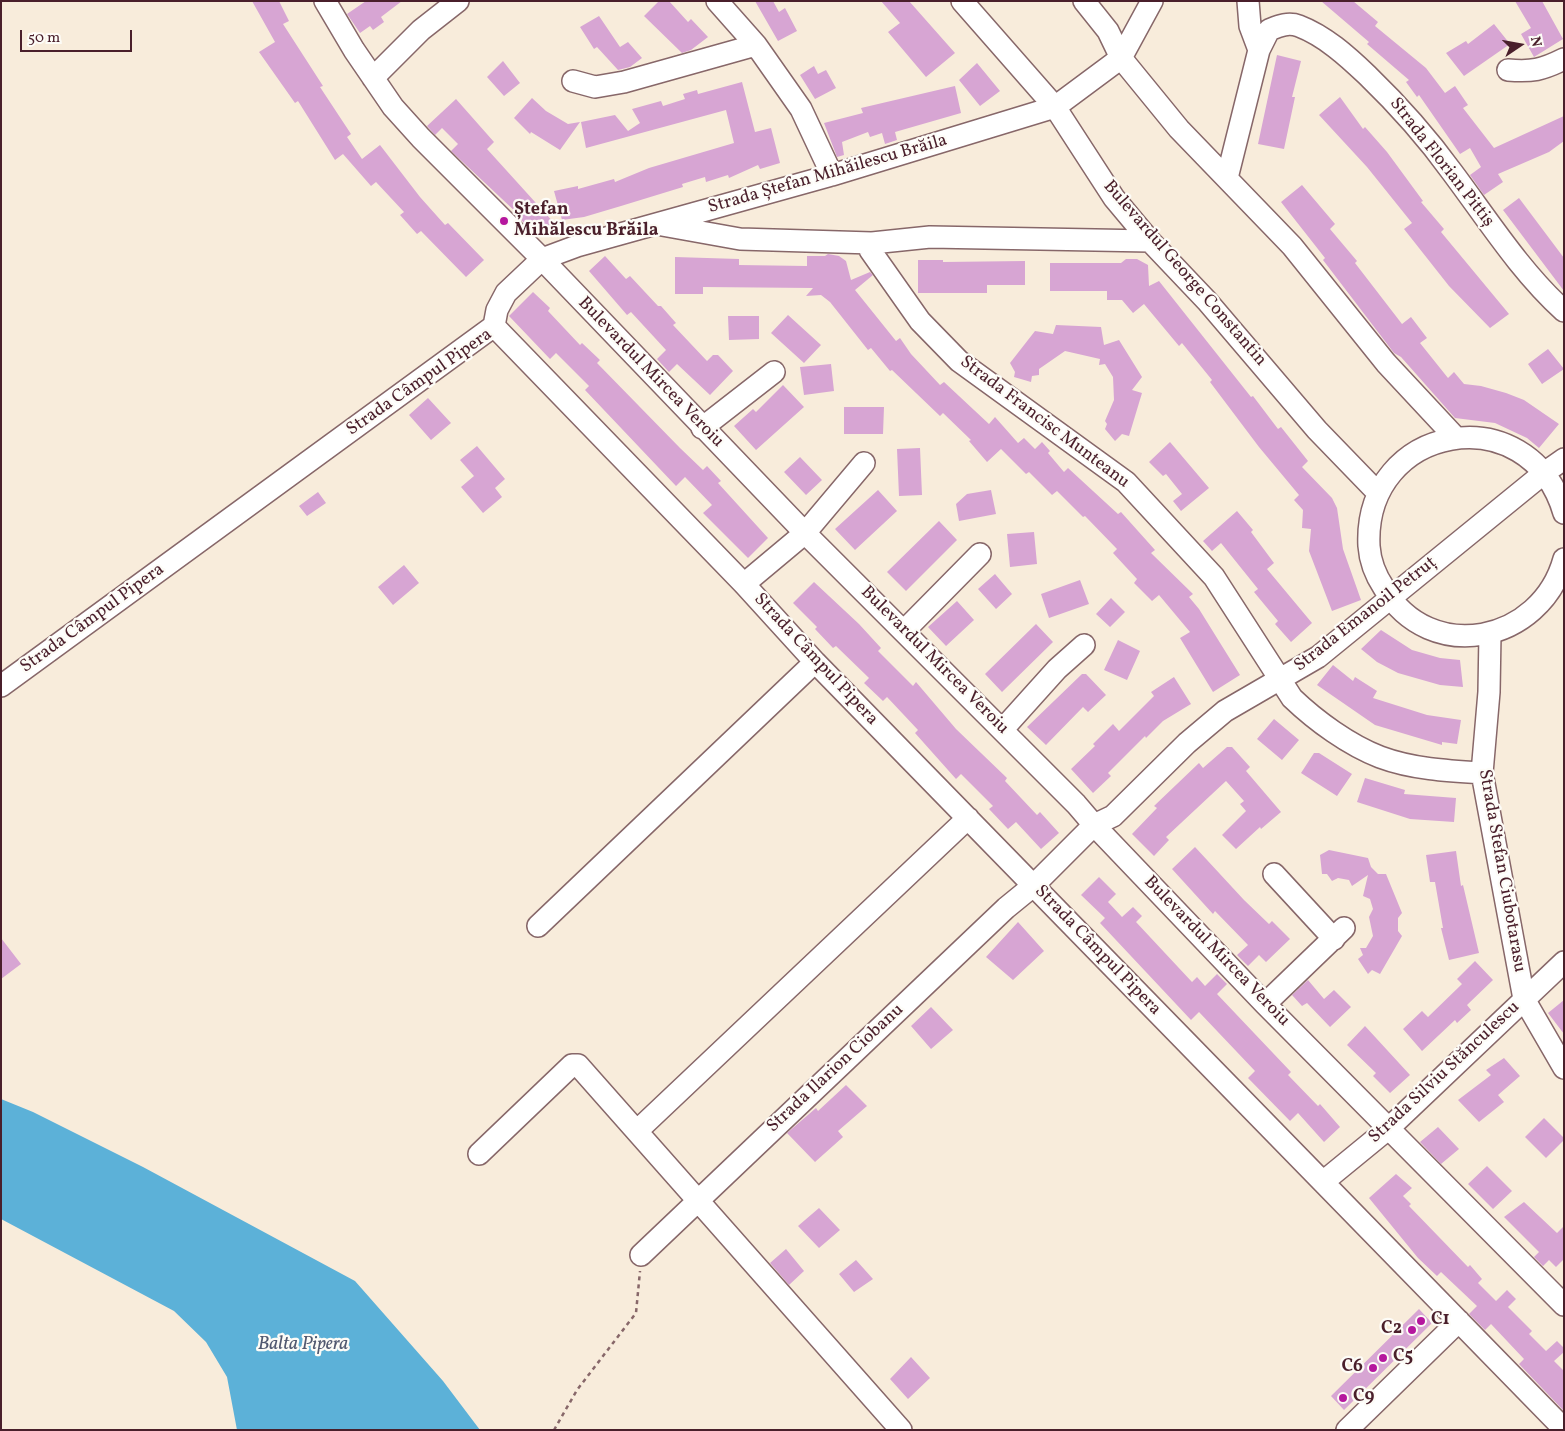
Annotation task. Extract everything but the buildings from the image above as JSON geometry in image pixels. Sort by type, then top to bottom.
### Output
[{"type":"street","name":"Bulevardul Mircea Veroiu","points":[[325,1],[393,107],[421,138],[542,260],[805,533],[1003,729],[1265,1004],[1564,1305]]},
{"type":"street","points":[[373,78],[421,30],[458,1]]},
{"type":"street","points":[[717,1],[756,44],[801,109],[832,175]]},
{"type":"street","name":"Bulevardul George Constantin","points":[[962,1],[1055,107],[1114,198],[1150,241],[1207,301],[1317,430],[1378,493]]},
{"type":"street","points":[[1084,1],[1108,31],[1121,58],[1179,129],[1292,246],[1386,363],[1455,437]]},
{"type":"street","name":"Strada Ștefan Mihăilescu Brăila","points":[[494,326],[498,310],[506,293],[542,260],[577,246],[832,175],[1055,107],[1121,58],[1152,1]]},
{"type":"street","points":[[1248,1],[1250,26],[1259,50]]},
{"type":"street","name":"Strada Florian Pittiș","points":[[1227,178],[1259,50],[1270,30],[1286,24],[1298,26],[1342,51],[1402,108],[1542,292],[1564,311]]},
{"type":"street","points":[[573,82],[595,87],[624,82],[756,44]]},
{"type":"street","points":[[1508,70],[1530,72],[1546,68],[1564,58]]},
{"type":"street","points":[[656,224],[740,240],[872,244],[930,237],[1150,241]]},
{"type":"street","name":"Strada Francisc Munteanu","points":[[872,244],[870,250],[920,321],[959,361],[1126,482],[1160,518],[1214,578],[1292,698],[1305,710],[1359,746],[1380,757],[1418,767],[1482,773]]},
{"type":"street","name":"Strada Câmpul Pipera","points":[[1,686],[494,326],[744,584],[815,662],[1564,1429]]},
{"type":"street","points":[[702,428],[774,372]]},
{"type":"street","points":[[1562,570],[1548,596],[1532,613],[1512,626],[1490,634],[1462,636],[1435,631],[1411,618],[1390,599],[1376,575],[1369,548],[1369,520],[1378,493],[1397,466],[1424,447],[1455,437],[1475,437],[1494,440],[1530,458],[1544,472],[1558,495],[1564,513]]},
{"type":"street","name":"Strada Emanoil Petruț","points":[[1033,886],[1094,825],[1113,816],[1187,743],[1225,711],[1318,657],[1544,472],[1564,459]]},
{"type":"street","points":[[744,584],[805,533],[864,463]]},
{"type":"street","points":[[904,631],[980,554]]},
{"type":"street","name":"Strada Stefan Ciubotarasu","points":[[1490,634],[1489,692],[1482,773],[1524,999],[1564,1068]]},
{"type":"street","points":[[1003,729],[1057,669],[1084,645]]},
{"type":"street","points":[[538,926],[815,662]]},
{"type":"street","points":[[637,1131],[968,818]]},
{"type":"street","points":[[1265,1004],[1339,934],[1274,874]]},
{"type":"street","name":"Strada Ilarion Ciobanu","points":[[641,1255],[1006,908],[1033,886]]},
{"type":"street","name":"Strada Silviu Stănculescu","points":[[1323,1182],[1389,1128],[1564,962]]},
{"type":"street","points":[[480,1154],[575,1064],[578,1065],[901,1430]]},
{"type":"street","points":[[1347,1430],[1459,1321]]},
{"type":"path","points":[[554,1430],[577,1390],[636,1313],[641,1255]]},
{"type":"water","name":"Balta Pipera","points":[[1,1099],[33,1112],[143,1167],[355,1281],[443,1381],[480,1430],[237,1430],[227,1377],[206,1342],[174,1311],[1,1219]]},
{"type":"place","name":"Ștefan Mihălescu Brăila","points":[[504,221]]},
{"type":"place","name":"C1","points":[[1421,1321]]},
{"type":"place","name":"C2","points":[[1412,1330]]},
{"type":"place","name":"C5","points":[[1383,1358]]},
{"type":"place","name":"C6","points":[[1373,1368]]},
{"type":"place","name":"C9","points":[[1343,1398]]}]
